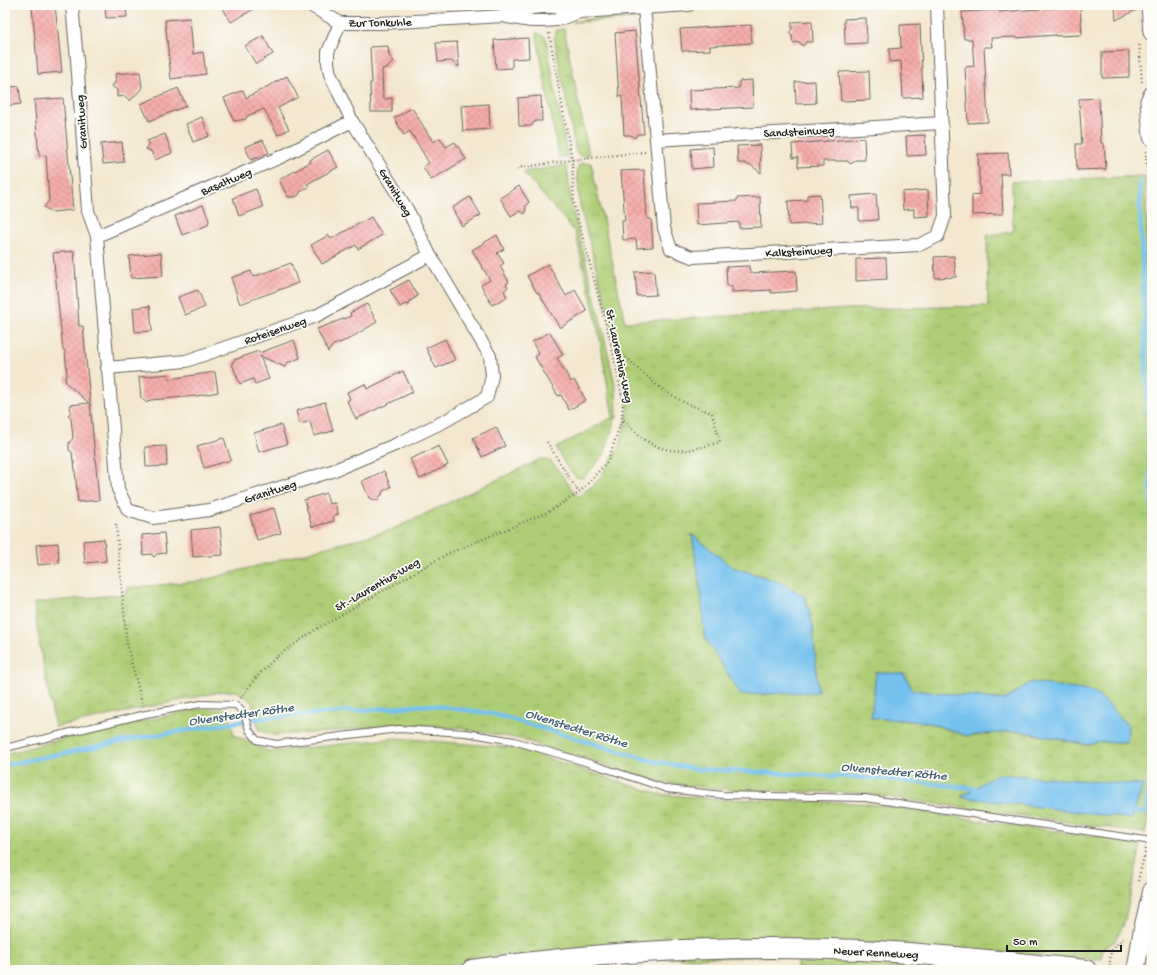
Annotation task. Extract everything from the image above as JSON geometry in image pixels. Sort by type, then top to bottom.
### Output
[{"type":"main road","points":[[1150,5],[1152,32]]},
{"type":"main road","points":[[1152,95],[1149,101],[1152,137]]},
{"type":"main road","points":[[1136,970],[1142,931],[1152,890]]},
{"type":"main road","name":"Neuer Renneweg","points":[[472,970],[629,953],[785,948],[928,954],[1086,970]]},
{"type":"street","name":"Granitweg","points":[[72,5],[88,211],[97,236],[118,489],[128,510],[153,518],[209,510],[332,471],[431,428],[487,397],[492,376],[490,356],[430,255],[408,211],[352,121],[330,74],[328,52],[340,23]]},
{"type":"street","name":"Zur Tonkuhle","points":[[310,5],[340,23],[380,23],[504,16],[531,21],[545,21],[557,20],[580,12],[689,5]]},
{"type":"street","name":"Kalksteinweg","points":[[644,7],[664,228],[671,249],[692,257],[919,245],[938,236],[945,216],[937,5]]},
{"type":"street","name":"Basaltweg","points":[[97,236],[283,156],[352,121]]},
{"type":"street","name":"Sandsteinweg","points":[[657,146],[942,123]]},
{"type":"street","name":"Roteisenweg","points":[[107,368],[186,361],[316,316],[430,255]]},
{"type":"lane","points":[[5,748],[146,714],[201,704],[236,705],[244,713],[249,730],[257,740],[276,744],[399,729],[466,733],[514,741],[595,765],[667,789],[723,795],[865,798],[1152,841]]},
{"type":"path","name":"St.-Laurentius-Weg","points":[[236,705],[255,679],[276,657],[314,630],[447,554],[548,512],[579,493],[608,461],[622,419],[623,401],[610,343],[574,205],[572,160],[550,36],[546,27]]},
{"type":"path","points":[[517,168],[657,146]]},
{"type":"path","points":[[610,343],[660,388],[685,403],[712,413],[720,442],[692,450],[666,450],[645,440],[622,419]]},
{"type":"path","points":[[547,442],[579,493]]},
{"type":"path","points":[[116,524],[127,645],[146,714]]},
{"type":"path","points":[[1109,970],[1110,957]]},
{"type":"green space","points":[[626,16],[635,19],[573,22],[601,17]]},
{"type":"green space","points":[[564,29],[589,155],[581,156],[576,152],[554,37],[557,30]]},
{"type":"green space","points":[[536,32],[546,38],[567,156],[559,158]]},
{"type":"green space","points":[[582,163],[591,163],[625,322],[849,309],[988,306],[987,235],[1013,232],[1012,182],[1145,176],[1152,352],[1152,543],[1147,544],[1147,551],[1152,552],[1152,801],[1145,833],[860,793],[716,789],[661,782],[520,739],[460,728],[395,724],[328,732],[274,735],[259,730],[252,702],[237,691],[224,691],[55,727],[40,647],[34,603],[126,594],[126,588],[201,581],[391,530],[541,459],[552,462],[578,497],[598,481],[620,446],[628,413],[627,389],[620,356],[580,206],[577,172],[578,166]],"holes":[[[904,674],[913,690],[1005,700],[1031,682],[1127,742],[1100,742],[1088,745],[1020,731],[967,736],[927,722],[871,718]]]},
{"type":"green space","points":[[562,166],[567,167],[571,203],[616,389],[617,418],[613,418],[614,425],[604,455],[583,478],[576,477],[567,467],[556,448],[613,417],[597,323],[575,232],[523,172]]},
{"type":"green space","points":[[198,709],[228,709],[234,735],[269,752],[397,738],[515,748],[658,794],[715,799],[863,803],[1023,827],[1134,841],[1141,846],[1124,924],[1114,942],[1102,949],[1102,959],[1067,958],[1003,952],[471,962],[418,970],[5,970],[5,754],[70,737]]},
{"type":"green space","points":[[797,957],[1011,970],[973,970],[924,966],[868,970],[797,968]]},
{"type":"water","points":[[692,534],[732,567],[780,582],[805,597],[813,626],[818,692],[741,695],[704,636],[702,601]]},
{"type":"water","points":[[876,672],[904,674],[913,690],[1005,700],[1031,682],[1094,692],[1107,703],[1128,726],[1127,742],[1100,742],[1088,745],[1020,731],[967,736],[927,722],[871,718]]},
{"type":"water","points":[[997,774],[1143,785],[1132,819],[961,797]]},
{"type":"building","points":[[55,5],[62,72],[38,74],[32,7]]},
{"type":"building","points":[[105,5],[126,5],[127,17],[106,18]]},
{"type":"building","points":[[221,5],[261,5],[231,22]]},
{"type":"building","points":[[1115,5],[1140,5],[1140,8],[1116,20]]},
{"type":"building","points":[[1080,6],[1082,35],[991,38],[992,47],[984,47],[988,122],[968,123],[965,67],[974,66],[972,39],[964,39],[962,12],[999,10],[999,12]]},
{"type":"building","points":[[190,18],[193,54],[203,52],[206,74],[171,79],[165,20]]},
{"type":"building","points":[[866,18],[867,43],[845,44],[844,19]]},
{"type":"building","points":[[812,21],[813,42],[806,42],[803,46],[799,42],[793,43],[792,36],[789,33],[792,29],[792,22]]},
{"type":"building","points":[[920,24],[923,97],[903,98],[901,61],[890,62],[889,49],[901,48],[900,25]]},
{"type":"building","points":[[751,25],[752,43],[710,46],[710,50],[682,51],[680,29]]},
{"type":"building","points":[[635,31],[644,134],[637,134],[635,138],[631,135],[624,135],[622,96],[619,97],[615,33]]},
{"type":"building","points":[[263,36],[273,54],[256,64],[245,46]]},
{"type":"building","points":[[528,38],[529,58],[512,59],[512,68],[496,69],[494,40]]},
{"type":"building","points":[[457,42],[459,67],[451,61],[438,62],[436,43]]},
{"type":"building","points":[[388,46],[389,56],[394,61],[387,68],[382,69],[383,99],[392,98],[392,112],[371,112],[370,83],[372,83],[370,47]]},
{"type":"building","points":[[1129,51],[1129,77],[1102,78],[1102,52]]},
{"type":"building","points":[[869,71],[870,100],[841,101],[839,72]]},
{"type":"building","points":[[140,72],[142,88],[130,101],[125,96],[117,97],[117,90],[112,86],[116,81],[115,74]]},
{"type":"building","points":[[287,76],[298,97],[278,108],[289,129],[278,135],[264,109],[247,116],[246,119],[234,121],[224,98],[243,90],[246,98]]},
{"type":"building","points":[[752,80],[753,107],[690,110],[689,90],[739,88],[739,81]]},
{"type":"building","points":[[815,81],[816,103],[796,104],[795,82]]},
{"type":"building","points":[[19,86],[21,104],[5,106],[5,88]]},
{"type":"building","points":[[178,88],[186,106],[149,121],[141,104]]},
{"type":"building","points":[[541,96],[542,121],[535,121],[531,126],[519,126],[518,98]]},
{"type":"building","points":[[63,98],[73,210],[51,212],[44,207],[49,201],[46,155],[39,156],[34,100]]},
{"type":"building","points":[[1099,98],[1101,143],[1104,143],[1106,169],[1077,170],[1076,144],[1082,144],[1079,99]]},
{"type":"building","points":[[489,104],[490,129],[463,131],[461,106]]},
{"type":"building","points":[[412,108],[433,142],[440,138],[446,147],[455,142],[466,159],[431,180],[423,167],[429,163],[410,131],[404,135],[394,118]]},
{"type":"building","points":[[202,117],[209,136],[193,142],[186,124]]},
{"type":"building","points":[[165,134],[172,153],[155,160],[151,151],[146,149],[148,144],[147,141]]},
{"type":"building","points":[[925,135],[926,155],[907,156],[906,136]]},
{"type":"building","points":[[864,138],[865,160],[855,160],[851,164],[847,161],[823,161],[823,166],[798,167],[798,157],[793,158],[792,144]]},
{"type":"building","points":[[263,140],[269,153],[251,160],[245,147]]},
{"type":"building","points":[[122,142],[124,162],[103,164],[101,144]]},
{"type":"building","points":[[760,145],[761,173],[751,165],[738,163],[737,146]]},
{"type":"building","points":[[713,147],[714,167],[692,169],[691,149]]},
{"type":"building","points":[[328,150],[338,167],[307,184],[309,187],[300,192],[299,195],[295,197],[288,197],[279,180],[311,162],[310,160]]},
{"type":"building","points":[[1008,153],[1009,174],[1001,174],[1003,214],[972,215],[972,195],[980,194],[978,154]]},
{"type":"building","points":[[644,170],[647,219],[651,219],[653,247],[637,248],[636,239],[623,240],[622,221],[625,221],[621,171]]},
{"type":"building","points":[[519,186],[529,202],[526,205],[525,214],[519,211],[511,216],[500,198]]},
{"type":"building","points":[[256,189],[263,207],[239,216],[233,198]]},
{"type":"building","points":[[928,190],[929,216],[914,217],[914,209],[903,210],[902,192]]},
{"type":"building","points":[[820,194],[822,223],[789,225],[788,201],[807,200],[807,195]]},
{"type":"building","points":[[876,194],[878,220],[859,221],[859,208],[852,208],[851,196]]},
{"type":"building","points":[[470,197],[481,215],[462,226],[452,208]]},
{"type":"building","points":[[760,197],[761,227],[739,228],[739,222],[697,225],[696,203],[737,201],[737,198]]},
{"type":"building","points":[[203,205],[209,220],[208,225],[182,235],[175,216]]},
{"type":"building","points":[[371,217],[382,235],[358,249],[356,245],[322,264],[311,245],[329,235],[331,239]]},
{"type":"building","points":[[497,235],[504,249],[497,253],[504,263],[500,266],[509,282],[506,284],[508,287],[504,291],[507,297],[492,305],[481,285],[490,280],[472,250]]},
{"type":"building","points":[[74,251],[79,326],[83,326],[99,500],[78,502],[74,461],[72,452],[69,450],[69,443],[73,438],[71,418],[68,415],[71,412],[70,405],[89,403],[66,383],[65,378],[67,375],[65,350],[63,350],[53,253]]},
{"type":"building","points":[[161,253],[163,276],[131,278],[129,256]]},
{"type":"building","points":[[954,256],[956,277],[935,278],[934,257]]},
{"type":"building","points":[[886,258],[887,279],[856,281],[856,259]]},
{"type":"building","points":[[291,263],[298,283],[240,304],[231,278],[251,271],[253,277]]},
{"type":"building","points":[[548,264],[566,296],[575,290],[587,311],[560,328],[527,276]]},
{"type":"building","points":[[749,266],[750,273],[796,271],[797,291],[771,293],[771,290],[732,292],[732,286],[727,286],[726,267]]},
{"type":"building","points":[[654,271],[656,295],[637,296],[635,272]]},
{"type":"building","points":[[409,280],[418,296],[410,301],[409,305],[405,304],[400,307],[390,290]]},
{"type":"building","points":[[198,290],[205,307],[185,315],[178,297]]},
{"type":"building","points":[[367,304],[377,322],[347,340],[333,345],[328,352],[317,329],[351,316],[350,313]]},
{"type":"building","points":[[150,306],[152,331],[135,332],[133,308]]},
{"type":"building","points":[[550,332],[563,355],[557,358],[571,382],[574,380],[586,400],[569,410],[561,395],[558,396],[535,357],[539,354],[532,342]]},
{"type":"building","points":[[445,339],[455,360],[436,368],[426,348]]},
{"type":"building","points":[[294,340],[300,358],[287,363],[285,367],[260,356],[269,379],[255,384],[253,379],[240,384],[232,364],[234,360],[258,351],[259,353]]},
{"type":"building","points":[[403,371],[413,392],[356,419],[347,401],[350,399],[347,392],[365,384],[367,389]]},
{"type":"building","points":[[215,372],[218,392],[197,396],[150,400],[147,403],[141,398],[139,377],[169,374],[169,379]]},
{"type":"building","points":[[325,402],[333,431],[314,436],[310,421],[300,424],[296,411]]},
{"type":"building","points":[[281,425],[287,444],[259,452],[254,433]]},
{"type":"building","points":[[496,427],[505,446],[482,457],[473,438]]},
{"type":"building","points":[[224,438],[231,460],[204,468],[197,446]]},
{"type":"building","points":[[166,446],[167,466],[146,467],[145,447]]},
{"type":"building","points":[[439,446],[448,465],[420,479],[410,459]]},
{"type":"building","points":[[384,471],[391,487],[383,491],[378,501],[369,498],[362,481]]},
{"type":"building","points":[[326,493],[329,504],[335,503],[338,514],[333,516],[334,521],[312,527],[304,500]]},
{"type":"building","points":[[274,508],[281,533],[257,540],[250,515]]},
{"type":"building","points":[[220,527],[223,555],[193,557],[191,530]]},
{"type":"building","points":[[164,533],[166,553],[157,554],[154,557],[151,554],[143,555],[142,535]]},
{"type":"building","points":[[104,539],[106,561],[85,563],[83,541]]},
{"type":"building","points":[[58,543],[59,563],[38,565],[36,545]]},
{"type":"waterway","points":[[1139,181],[1152,514]]},
{"type":"waterway","name":"Olvenstedter Röthe","points":[[5,765],[145,737],[262,718],[429,705],[494,714],[652,761],[697,769],[888,779],[980,789]]},
{"type":"waterway","points":[[1129,811],[1145,813],[1152,767]]}]
